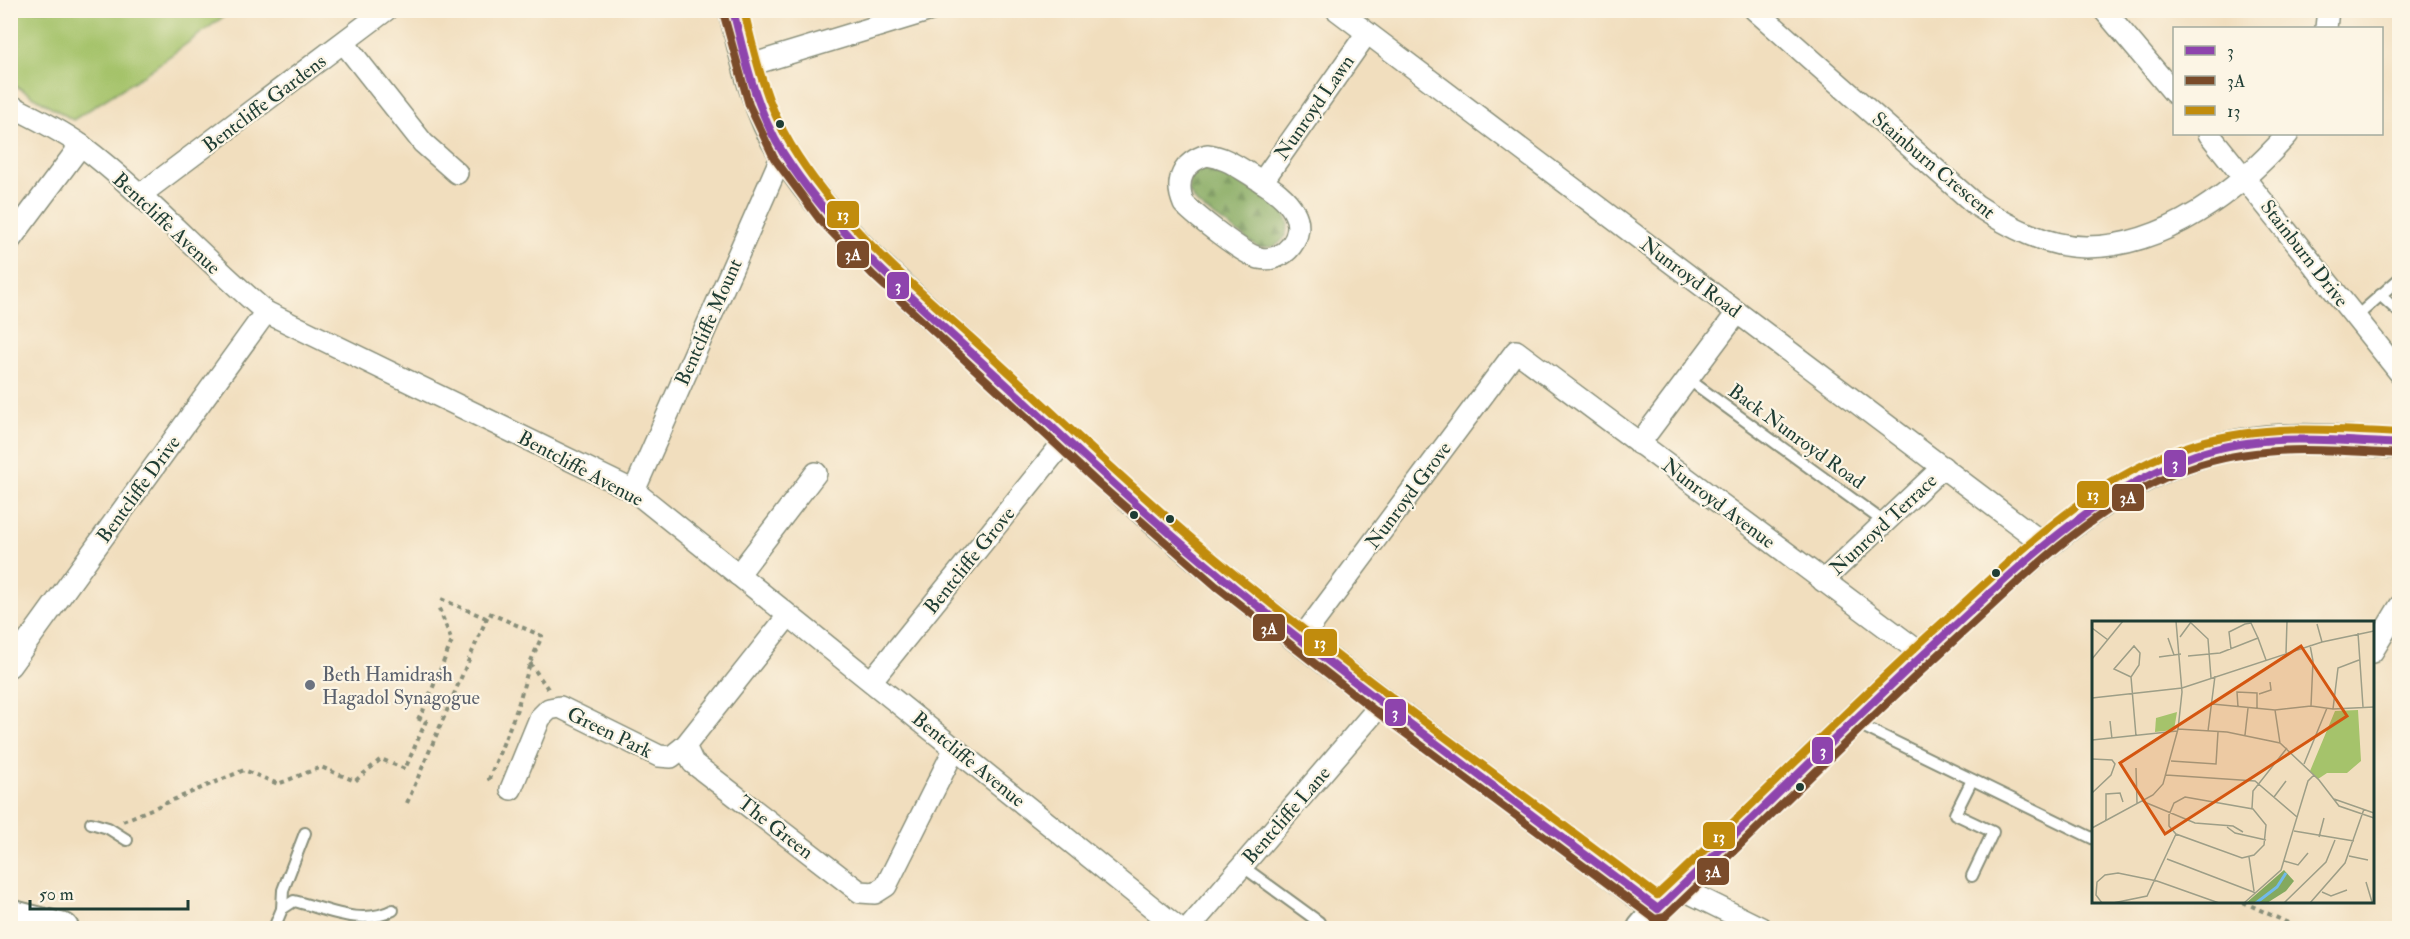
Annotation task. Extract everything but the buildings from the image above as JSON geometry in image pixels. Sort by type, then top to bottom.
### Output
[{"type":"street","name":"Bentcliffe Gardens","points":[[140,195],[386,10]]},
{"type":"street","points":[[733,10],[747,66],[762,112],[783,153],[840,226],[1066,439],[1221,576],[1383,702],[1650,919],[1851,720],[1922,654],[2044,544],[2129,483],[2196,456],[2238,444],[2292,438],[2400,444]]},
{"type":"street","points":[[747,66],[931,10]]},
{"type":"street","name":"Nunroyd Road","points":[[1337,10],[2044,544]]},
{"type":"street","name":"Stainburn Crescent","points":[[1755,10],[1976,205],[2006,225],[2045,240],[2085,247],[2142,240],[2195,213],[2245,176],[2287,135]]},
{"type":"street","points":[[2104,10],[2173,91]]},
{"type":"street","points":[[2326,27],[2328,10]]},
{"type":"street","name":"Nunroyd Lawn","points":[[1262,182],[1367,33]]},
{"type":"street","points":[[344,43],[423,143],[456,173]]},
{"type":"street","name":"Bentcliffe Avenue","points":[[10,105],[81,145],[140,195],[222,275],[266,312],[634,491],[1178,928]]},
{"type":"street","name":"Stainburn Drive","points":[[2210,135],[2245,176],[2400,374]]},
{"type":"street","points":[[10,240],[81,145]]},
{"type":"street","name":"Bentcliffe Mount","points":[[634,491],[783,153]]},
{"type":"street","name":"Nunroyd Lawn","points":[[1207,155],[1228,160],[1262,182],[1278,192],[1289,205],[1298,223],[1294,243],[1287,251],[1268,259],[1249,254],[1191,212],[1180,194],[1182,173],[1188,164],[1207,155]]},
{"type":"street","name":"Bentcliffe Drive","points":[[10,666],[266,312]]},
{"type":"street","points":[[1639,444],[1737,313]]},
{"type":"street","name":"Nunroyd Avenue","points":[[1515,351],[1922,654]]},
{"type":"street","name":"Nunroyd Grove","points":[[1301,639],[1515,351]]},
{"type":"street","name":"Bentcliffe Grove","points":[[872,680],[1066,439]]},
{"type":"street","name":"Nunroyd Terrace","points":[[1823,580],[1943,467]]},
{"type":"street","points":[[738,575],[816,473]]},
{"type":"street","points":[[2374,650],[2400,606]]},
{"type":"street","points":[[685,746],[788,616]]},
{"type":"street","name":"Bentcliffe Lane","points":[[1189,928],[1383,702]]},
{"type":"street","name":"Green Park","points":[[511,789],[540,718],[549,709],[560,707],[659,756],[671,757],[685,746]]},
{"type":"street","name":"The Green","points":[[685,746],[693,764],[860,892],[875,893],[886,886],[955,748]]},
{"type":"street","points":[[1680,888],[1761,928]]},
{"type":"street","points":[[10,914],[64,928]]},
{"type":"lane","points":[[2356,317],[2400,278]]},
{"type":"lane","points":[[2380,295],[2400,313]]},
{"type":"lane","name":"Back Nunroyd Road","points":[[1688,379],[1884,522]]},
{"type":"lane","points":[[1851,720],[2092,838]]},
{"type":"lane","points":[[1972,780],[1955,814],[1993,832],[1972,876]]},
{"type":"lane","points":[[91,823],[108,828],[127,840]]},
{"type":"lane","points":[[274,928],[282,909],[283,890],[306,833]]},
{"type":"lane","points":[[1242,866],[1319,922]]},
{"type":"lane","points":[[282,909],[294,901],[364,918],[382,916],[393,910]]},
{"type":"path","points":[[441,599],[486,618]]},
{"type":"path","points":[[420,719],[452,641],[438,606]]},
{"type":"path","points":[[407,803],[489,613],[542,636],[530,663],[517,709],[489,779],[511,789]]},
{"type":"path","points":[[530,663],[560,707]]},
{"type":"path","points":[[108,828],[243,770],[278,784],[321,767],[355,781],[381,759],[405,769],[426,721],[414,715]]},
{"type":"path","points":[[2245,903],[2299,928]]},
{"type":"green space","points":[[11,10],[231,11],[144,75],[73,120],[11,83]]},
{"type":"green space","points":[[1200,164],[1223,166],[1282,209],[1289,223],[1285,237],[1280,243],[1273,247],[1258,247],[1197,204],[1188,191],[1190,176]]},
{"type":"transit line","name":"3","points":[[733,10],[758,102],[783,153],[829,215],[882,271],[1108,479],[1223,578],[1384,704],[1658,909]]},
{"type":"transit line","name":"13","points":[[744,10],[768,97],[791,145],[835,206],[888,262],[1141,494],[1228,569],[1387,694],[1657,895],[1870,690],[2029,544],[2059,519],[2124,475],[2158,458],[2195,444],[2246,433],[2322,429],[2400,433]]},
{"type":"transit line","name":"3A","points":[[723,12],[749,105],[774,158],[820,220],[874,276],[1099,484],[1216,586],[1378,713],[1655,919],[1665,917],[1884,706],[2041,561],[2070,537],[2133,494],[2166,477],[2201,464],[2250,453],[2299,450],[2399,454]]},
{"type":"transit line","name":"3","points":[[1658,909],[1950,630],[2034,554],[2094,508],[2160,470],[2195,455],[2220,448],[2245,443],[2296,439],[2400,444]]},
{"type":"place","name":"Beth Hamidrash Hagadol Synagogue","points":[[310,685]]}]
